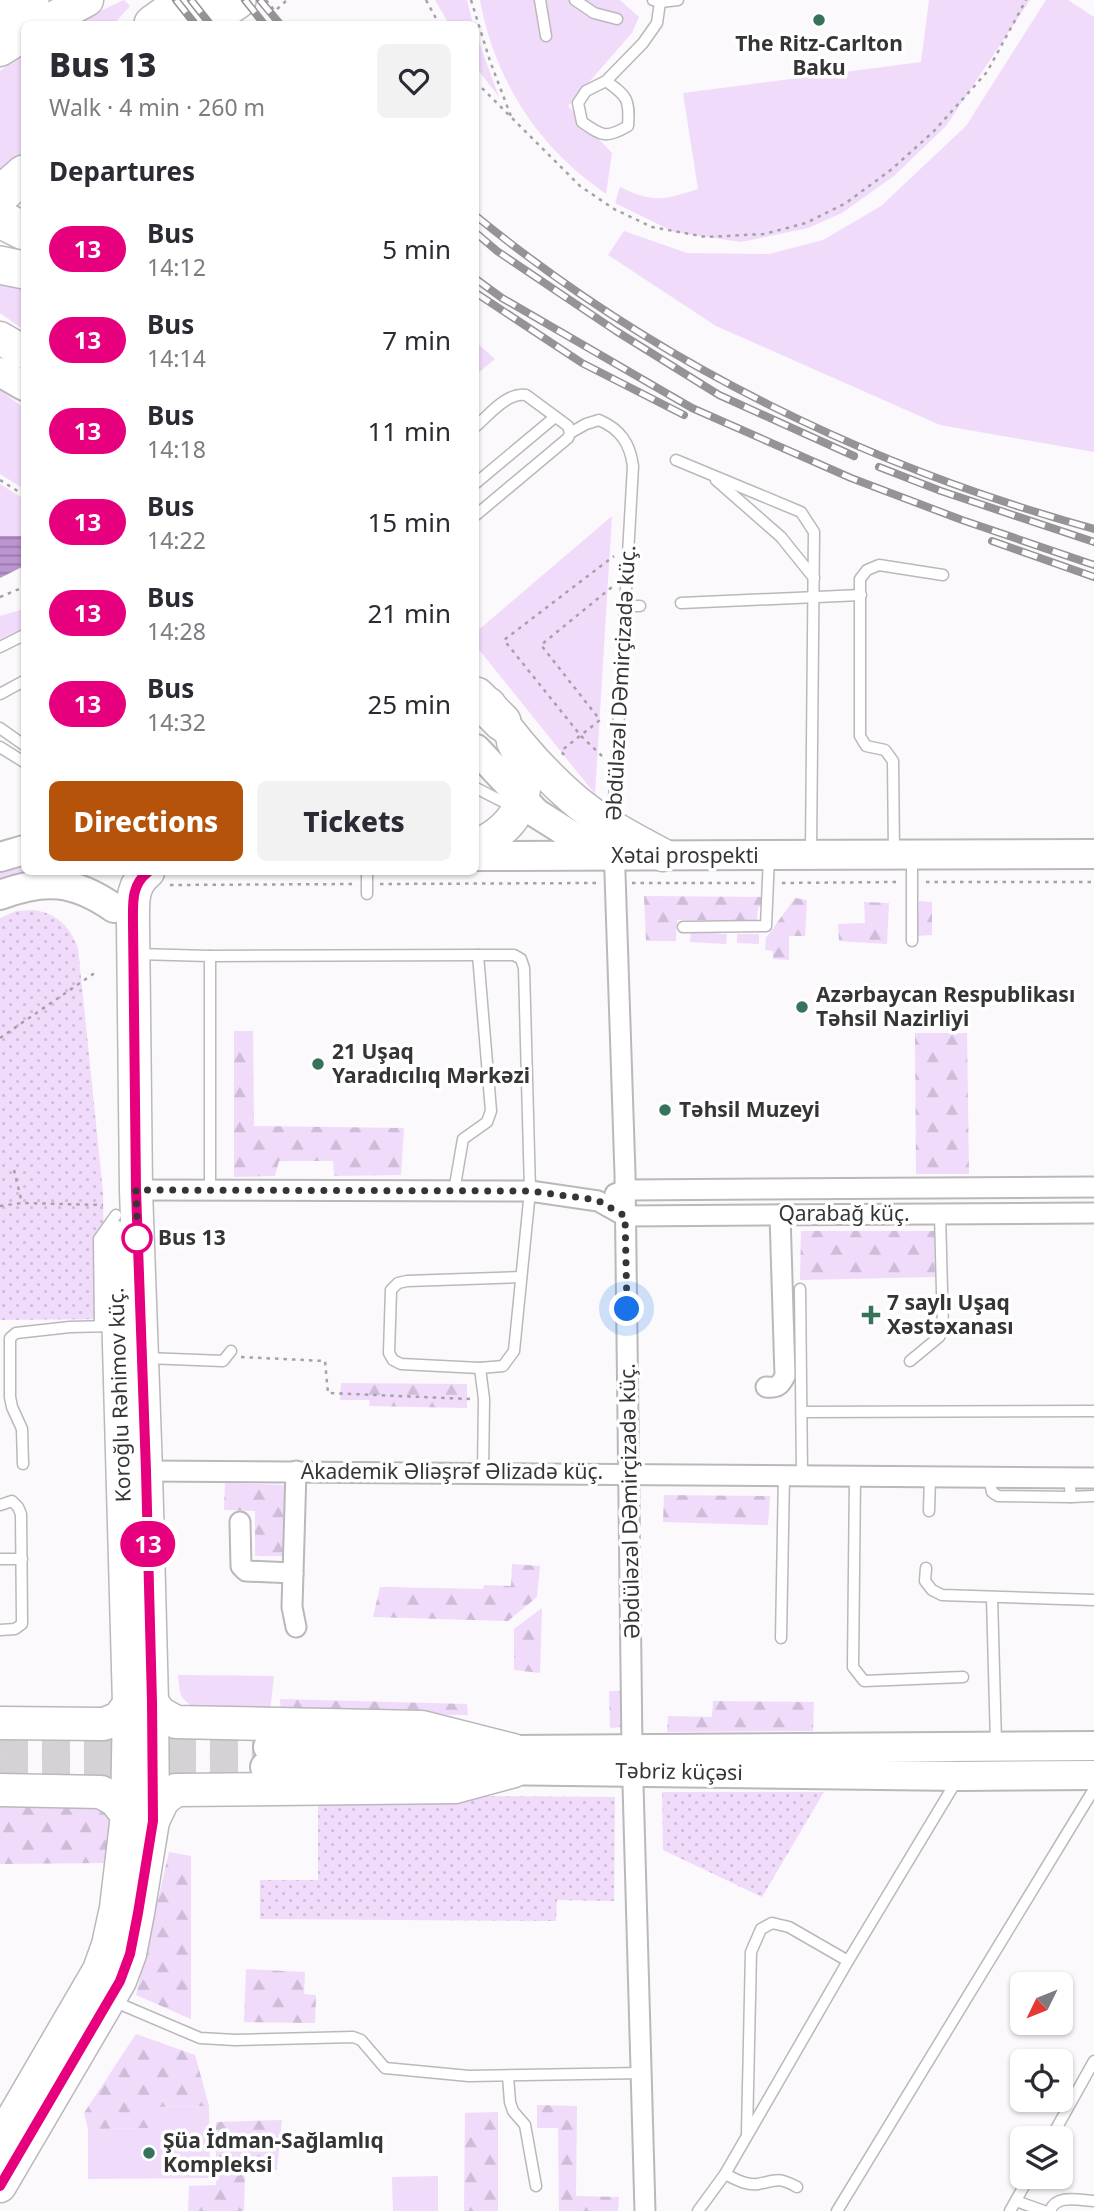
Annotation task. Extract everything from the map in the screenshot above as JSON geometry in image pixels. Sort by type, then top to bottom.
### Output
[{"type":"highway","points":[[0,15],[30,0]]},
{"type":"highway","points":[[137,21],[158,0]]},
{"type":"highway","points":[[157,21],[187,0]]},
{"type":"highway","points":[[206,21],[237,0]]},
{"type":"highway","points":[[0,195],[21,177]]},
{"type":"highway","points":[[0,219],[21,230]]},
{"type":"highway","points":[[0,265],[21,269]]},
{"type":"highway","points":[[479,699],[502,722]]},
{"type":"main road","points":[[48,21],[86,0]]},
{"type":"main road","points":[[182,21],[206,0]]},
{"type":"main road","points":[[0,50],[21,37]]},
{"type":"main road","points":[[0,338],[21,348]]},
{"type":"main road","points":[[0,372],[21,384]]},
{"type":"main road","points":[[479,689],[502,722],[614,841]]},
{"type":"main road","points":[[479,844],[501,831],[520,805],[524,769],[502,722]]},
{"type":"main road","points":[[479,752],[520,805],[550,824],[663,855]]},
{"type":"main road","name":"Xətai prospekti","points":[[479,856],[614,841]]},
{"type":"main road","points":[[0,857],[21,851]]},
{"type":"main road","name":"Xətai prospekti","points":[[663,855],[1094,854]]},
{"type":"main road","name":"Koroğlu Rəhimov küç.","points":[[116,875],[109,1326],[141,1703]]},
{"type":"main road","name":"Koroğlu Rəhimov küç.","points":[[0,2186],[110,2000],[130,1954],[140,1818],[146,1471],[136,1190],[133,894],[136,885],[145,875]]},
{"type":"main road","points":[[0,895],[40,883],[68,884],[94,893],[114,908]]},
{"type":"main road","points":[[0,1723],[104,1724],[119,1718],[141,1703],[176,1722],[422,1727],[514,1760]]},
{"type":"main road","name":"Təbriz küçəsi","points":[[266,1757],[633,1760],[996,1746],[1094,1746]]},
{"type":"main road","points":[[0,1790],[101,1792],[140,1818],[176,1790],[455,1787],[514,1760]]},
{"type":"main road","name":"Təbriz küçəsi","points":[[633,1760],[959,1776],[1094,1775]]},
{"type":"main road","name":"Koroğlu Rəhimov küç.","points":[[0,2140],[99,1970],[108,1945],[140,1818]]},
{"type":"street","name":"Əbdüləzəl DƏmirçizadə küç.","points":[[614,841],[625,1190],[633,1760],[645,2211]]},
{"type":"street","name":"Qarabağ küç.","points":[[597,1200],[625,1190],[1094,1187]]},
{"type":"street","name":"Qarabağ küç.","points":[[136,1190],[530,1191],[597,1200],[625,1216],[1094,1213]]},
{"type":"street","points":[[766,1387],[775,1388],[785,1376],[780,1215]]},
{"type":"street","name":"Akademik Əliəşrəf Əlizadə küç.","points":[[146,1471],[989,1477],[1070,1487],[1094,1478]]},
{"type":"street","points":[[296,1471],[292,1607],[296,1627]]},
{"type":"street","points":[[240,1522],[241,1566],[246,1572],[293,1573]]},
{"type":"lane","points":[[540,0],[546,36]]},
{"type":"lane","points":[[575,0],[594,13],[617,19]]},
{"type":"lane","points":[[606,81],[624,94],[630,106],[628,126],[613,135],[599,135],[582,122],[578,103],[586,91],[606,81],[643,43],[657,23],[657,1],[678,0]]},
{"type":"lane","points":[[479,423],[510,397],[518,394],[526,395],[568,426],[570,433],[568,438],[479,512]]},
{"type":"lane","points":[[479,480],[555,417]]},
{"type":"lane","name":"Əbdüləzəl DƏmirçizadə küç.","points":[[570,433],[599,420],[614,426],[625,439],[633,466],[615,768],[614,841]]},
{"type":"lane","points":[[676,460],[801,512],[814,532],[811,855]]},
{"type":"lane","points":[[709,474],[781,537],[814,578]]},
{"type":"lane","points":[[912,941],[894,761],[885,750],[866,746],[860,736],[860,579],[867,570],[879,565],[943,575]]},
{"type":"lane","points":[[681,603],[860,595]]},
{"type":"lane","points":[[624,606],[640,606]]},
{"type":"lane","points":[[0,647],[21,636]]},
{"type":"lane","points":[[0,694],[21,683]]},
{"type":"lane","points":[[0,728],[21,743]]},
{"type":"lane","points":[[12,738],[21,734]]},
{"type":"lane","points":[[0,747],[21,760]]},
{"type":"lane","points":[[479,789],[520,805]]},
{"type":"lane","points":[[683,927],[766,926],[769,856]]},
{"type":"lane","points":[[367,875],[367,894]]},
{"type":"lane","points":[[133,954],[514,955],[521,959],[524,968],[530,1191],[514,1352],[503,1366],[481,1368],[401,1364],[393,1360],[389,1353],[391,1290],[398,1283],[521,1277]]},
{"type":"lane","points":[[454,1191],[463,1139],[487,1122],[491,1111],[478,955]]},
{"type":"lane","points":[[210,956],[210,1191]]},
{"type":"lane","points":[[910,1361],[943,1330],[940,1214]]},
{"type":"lane","points":[[781,1637],[793,1475],[802,1412],[800,1289]]},
{"type":"lane","points":[[23,1464],[22,1429],[10,1397],[10,1338],[16,1333],[109,1326]]},
{"type":"lane","points":[[142,1358],[223,1362],[230,1354]]},
{"type":"lane","points":[[481,1368],[484,1399],[483,1473]]},
{"type":"lane","points":[[802,1412],[1094,1411]]},
{"type":"lane","points":[[855,1476],[853,1667],[864,1681],[963,1677]]},
{"type":"lane","points":[[929,1511],[930,1477]]},
{"type":"lane","points":[[1070,1487],[1094,1496]]},
{"type":"lane","points":[[0,1506],[12,1501],[21,1514],[22,1559],[22,1623],[15,1629],[0,1630]]},
{"type":"lane","points":[[0,1559],[22,1559]]},
{"type":"lane","points":[[926,1568],[925,1581],[932,1590],[942,1595],[1094,1600]]},
{"type":"lane","points":[[992,1597],[996,1746]]},
{"type":"lane","points":[[698,2211],[724,2174],[959,1776]]},
{"type":"lane","points":[[837,2211],[1094,1789]]},
{"type":"lane","points":[[747,2134],[751,1952],[761,1929],[772,1923],[789,1927],[848,1961]]},
{"type":"lane","points":[[110,2000],[200,2038],[235,2040],[345,2036],[361,2040],[385,2068],[469,2076],[642,2073]]},
{"type":"lane","points":[[1058,2126],[1094,2061]]},
{"type":"lane","points":[[508,2076],[510,2102],[527,2134],[536,2186]]},
{"type":"lane","points":[[724,2174],[742,2182],[757,2184],[783,2179],[797,2188]]},
{"type":"lane","points":[[1010,2211],[1022,2189]]},
{"type":"lane","points":[[1050,2211],[1052,2204],[1059,2199],[1094,2201]]},
{"type":"lane","points":[[1016,2201],[1044,2211]]},
{"type":"path","points":[[267,0],[275,11],[287,0]]},
{"type":"path","points":[[426,0],[437,21]]},
{"type":"path","points":[[471,0],[478,21]]},
{"type":"path","points":[[479,85],[580,186],[614,209],[652,227],[706,237],[774,231],[806,223],[846,203],[892,169],[934,131],[987,72],[1026,0]]},
{"type":"path","points":[[479,26],[513,120]]},
{"type":"path","points":[[0,480],[21,493]]},
{"type":"path","points":[[615,768],[581,736],[504,640],[628,545]]},
{"type":"path","points":[[567,760],[561,751],[600,720],[541,645],[626,575]]},
{"type":"path","points":[[0,597],[21,588]]},
{"type":"path","points":[[0,1038],[96,972]]},
{"type":"path","points":[[14,1170],[22,1203]]},
{"type":"path","points":[[0,1206],[22,1203],[110,1210]]},
{"type":"path","points":[[230,1354],[325,1361],[328,1393],[484,1399]]},
{"type":"green space","points":[[124,0],[130,6],[117,21],[78,21]]},
{"type":"green space","points":[[435,0],[467,0],[472,21],[447,21]]},
{"type":"green space","points":[[480,0],[620,0],[639,17],[632,33],[568,106],[612,153],[606,194],[555,150],[525,112],[492,47]]},
{"type":"green space","points":[[929,0],[1030,0],[946,126],[894,176],[842,213],[808,228],[741,242],[674,232],[615,203],[620,187],[650,198],[676,196],[698,189],[683,93],[921,62]]},
{"type":"green space","points":[[1046,0],[1068,0],[1094,17],[1094,452],[940,425],[716,326],[608,255],[624,231],[687,253],[769,254],[823,240],[881,206],[966,126]]},
{"type":"green space","points":[[479,42],[499,97],[479,71]]},
{"type":"green space","points":[[21,56],[21,157],[0,178],[0,71]]},
{"type":"green space","points":[[0,274],[21,280],[21,328],[0,313]]},
{"type":"green space","points":[[479,345],[495,359],[479,372]]},
{"type":"green space","points":[[0,390],[21,406],[21,487],[0,474]]},
{"type":"green space","points":[[0,484],[21,497],[21,536],[0,536]]},
{"type":"green space","points":[[612,516],[595,794],[479,650],[479,629]]},
{"type":"green space","points":[[21,610],[21,629],[0,639],[0,616]]},
{"type":"green space","points":[[21,865],[21,875],[0,880],[0,871]]},
{"type":"green space","points":[[644,896],[765,897],[764,906],[758,907],[757,920],[677,920],[676,941],[646,941]]},
{"type":"green space","points":[[795,898],[807,900],[805,936],[789,936],[789,960],[773,959],[773,951],[765,950],[766,938]]},
{"type":"green space","points":[[919,901],[932,902],[932,935],[917,936]]},
{"type":"green space","points":[[864,902],[889,903],[887,944],[839,941],[838,924],[865,923]]},
{"type":"green space","points":[[34,910],[62,922],[78,948],[103,1192],[105,1319],[0,1320],[0,918],[16,911]]},
{"type":"green space","points":[[691,932],[727,934],[726,944],[690,942]]},
{"type":"green space","points":[[737,934],[759,934],[759,944],[737,943]]},
{"type":"green space","points":[[234,1031],[253,1031],[254,1126],[404,1128],[401,1175],[334,1176],[333,1161],[279,1161],[275,1176],[234,1177]]},
{"type":"green space","points":[[915,1033],[967,1033],[969,1174],[916,1174]]},
{"type":"green space","points":[[801,1231],[934,1231],[935,1277],[800,1280]]},
{"type":"green space","points":[[341,1383],[467,1384],[467,1408],[369,1406],[370,1400],[340,1400]]},
{"type":"green space","points":[[225,1483],[285,1485],[283,1556],[255,1556],[255,1511],[224,1510]]},
{"type":"green space","points":[[664,1495],[770,1496],[768,1525],[663,1522]]},
{"type":"green space","points":[[512,1564],[540,1566],[537,1597],[508,1621],[373,1617],[380,1587],[483,1589],[484,1585],[511,1586]]},
{"type":"green space","points":[[542,1608],[540,1673],[514,1670],[514,1629]]},
{"type":"green space","points":[[178,1675],[274,1676],[270,1711],[223,1712],[199,1708],[182,1697]]},
{"type":"green space","points":[[609,1691],[622,1691],[623,1727],[610,1728]]},
{"type":"green space","points":[[280,1699],[467,1704],[468,1715],[281,1713]]},
{"type":"green space","points":[[713,1701],[814,1702],[813,1731],[667,1732],[668,1716],[712,1717]]},
{"type":"green space","points":[[662,1792],[824,1792],[762,1897],[663,1850]]},
{"type":"green space","points":[[318,1795],[615,1797],[614,1901],[557,1900],[556,1921],[260,1919],[260,1880],[318,1880]]},
{"type":"green space","points":[[0,1799],[103,1804],[110,1818],[107,1863],[0,1864]]},
{"type":"green space","points":[[169,1852],[191,1856],[191,2019],[136,1995]]},
{"type":"green space","points":[[246,1969],[305,1972],[304,1994],[316,1995],[315,2023],[244,2022]]},
{"type":"green space","points":[[136,2034],[195,2055],[209,2106],[148,2107],[148,2128],[88,2129],[84,2113]]},
{"type":"green space","points":[[537,2105],[577,2106],[576,2196],[619,2197],[618,2211],[559,2211],[558,2128],[537,2128]]},
{"type":"green space","name":"Şüa İdman-Sağlamlıq Kompleksi","points":[[209,2106],[210,2178],[88,2179],[88,2129],[148,2128],[148,2107]]},
{"type":"green space","points":[[498,2112],[498,2211],[464,2211],[465,2113]]},
{"type":"green space","points":[[282,2120],[277,2170],[245,2170],[244,2211],[188,2211],[189,2186],[216,2185],[216,2122]]},
{"type":"green space","points":[[438,2176],[438,2211],[393,2211],[392,2177]]},
{"type":"shaded area","points":[[0,536],[21,536],[21,568],[0,578]]},
{"type":"tunnel","points":[[0,1743],[268,1747]]},
{"type":"tunnel","points":[[0,1765],[265,1767]]},
{"type":"railway","points":[[176,0],[193,21]]},
{"type":"railway","points":[[191,0],[208,21]]},
{"type":"railway","points":[[245,0],[262,21]]},
{"type":"railway","points":[[260,0],[278,21]]},
{"type":"railway","points":[[479,218],[617,319],[692,364],[769,405],[928,475],[1094,529]]},
{"type":"railway","points":[[479,236],[497,251],[616,331],[719,395],[854,456]]},
{"type":"railway","points":[[479,281],[502,298],[692,408],[851,478],[962,520],[1094,565]]},
{"type":"railway","points":[[479,295],[582,363],[684,415]]},
{"type":"railway","points":[[879,467],[941,491],[1094,542]]},
{"type":"railway","points":[[992,541],[1094,577]]},
{"type":"bus line","name":"13","points":[[0,2186],[120,1981],[130,1954],[153,1821],[146,1471],[136,1190],[133,923],[133,894],[143,875]]},
{"type":"place","name":"The Ritz-Carlton Baku","points":[[819,20]]},
{"type":"place","name":"Azərbaycan Respublikası Təhsil Nazirliyi","points":[[802,1007]]},
{"type":"place","name":"21 Uşaq Yaradıcılıq Mərkəzi","points":[[318,1064]]},
{"type":"place","name":"Təhsil Muzeyi","points":[[665,1110]]},
{"type":"place","name":"Bus 13","points":[[137,1238]]},
{"type":"place","name":"7 saylı Uşaq Xəstəxanası","points":[[871,1315]]},
{"type":"place","name":"Şüa İdman-Sağlamlıq Kompleksi","points":[[149,2153]]},
{"type":"route","points":[[137,1238],[138,1246],[136,1190],[530,1191],[597,1200],[625,1216],[627,1309]]}]
